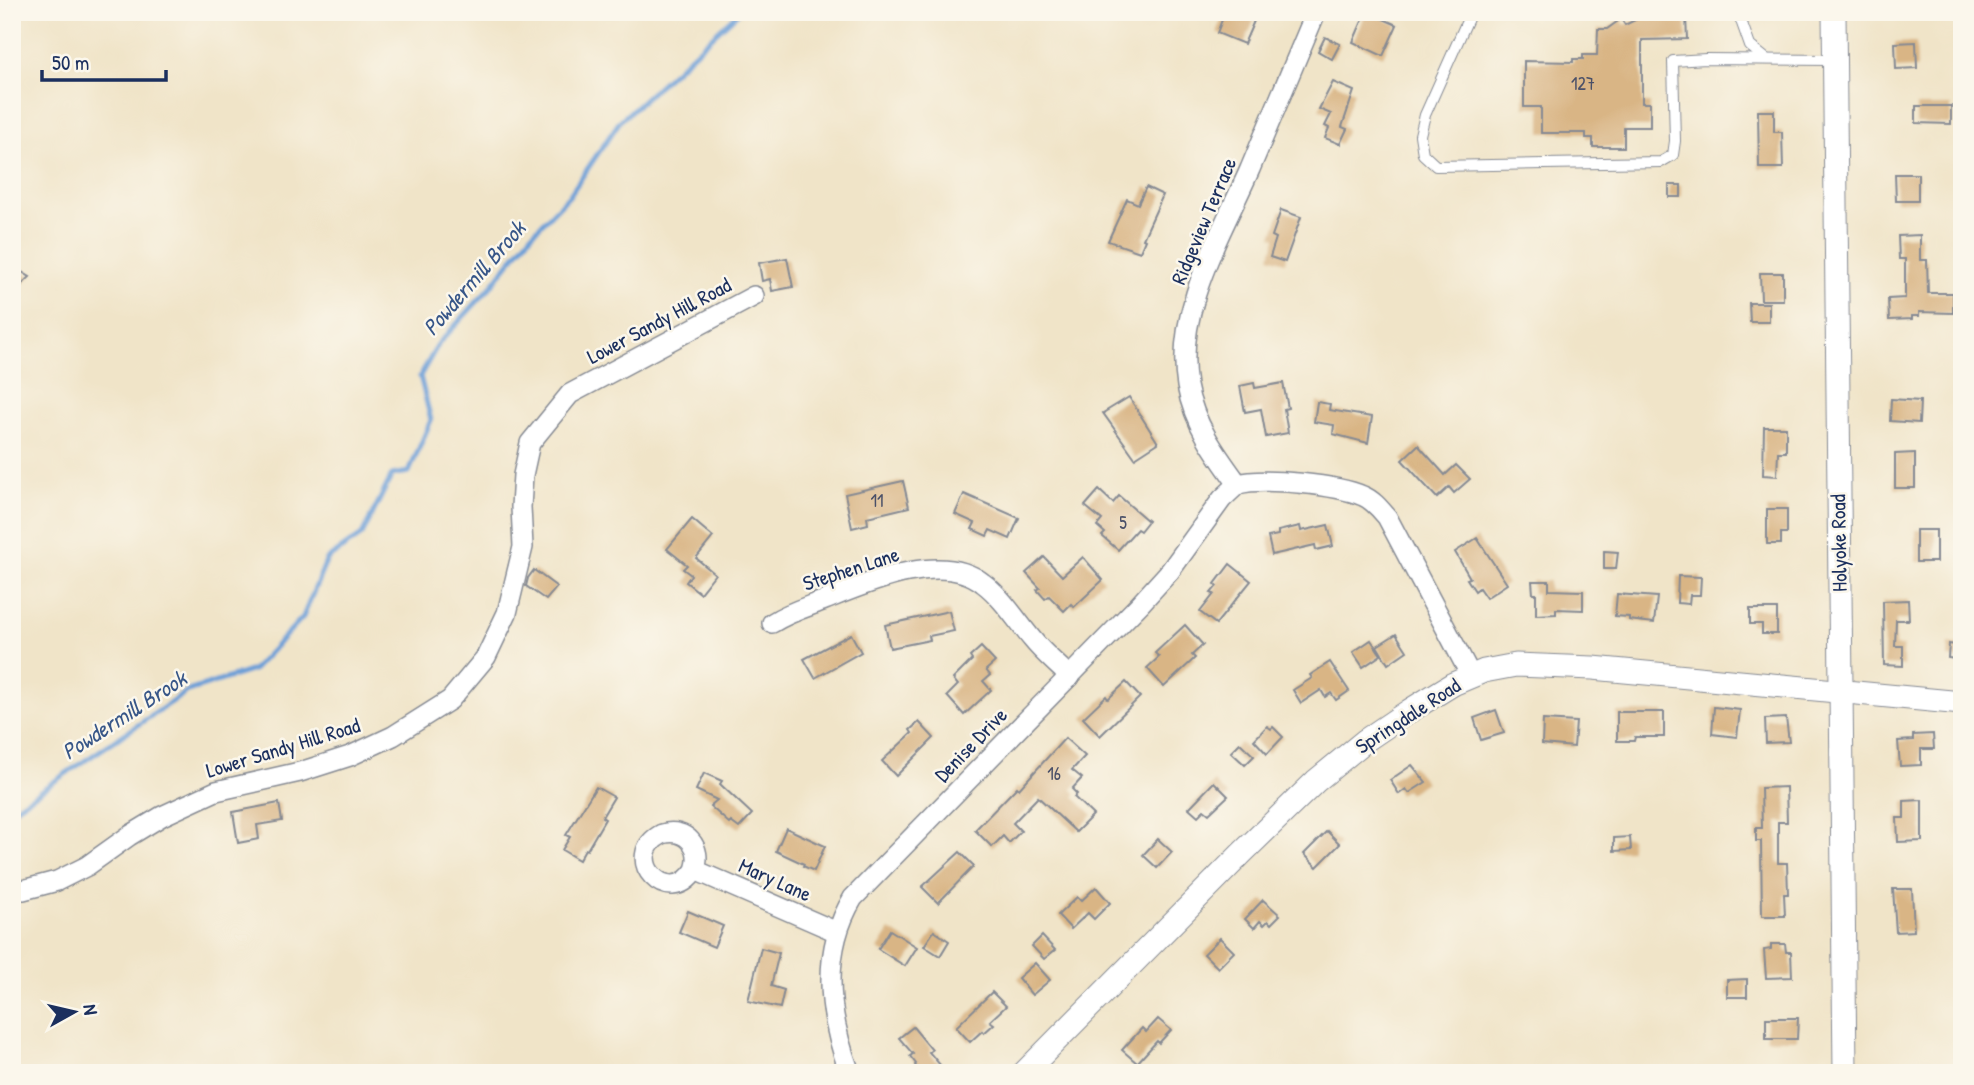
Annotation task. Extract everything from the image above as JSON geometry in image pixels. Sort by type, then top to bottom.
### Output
[{"type":"street","name":"Ridgeview Terrace","points":[[1238,484],[1206,440],[1187,386],[1188,339],[1192,313],[1202,274],[1317,12]]},
{"type":"street","name":"Holyoke Road","points":[[1834,12],[1845,1073]]},
{"type":"street","name":"Lower Sandy Hill Road","points":[[12,888],[23,890],[57,881],[87,866],[162,816],[216,791],[300,772],[350,756],[393,736],[450,700],[486,657],[507,613],[523,547],[523,475],[530,443],[570,394],[754,296]]},
{"type":"street","points":[[1238,484],[1261,481],[1334,489],[1362,496],[1374,503],[1387,517],[1471,676]]},
{"type":"street","name":"Denise Drive","points":[[850,1073],[832,1012],[831,977],[837,932],[847,909],[863,886],[1070,677],[1170,571],[1222,499],[1238,484]]},
{"type":"street","name":"Stephen Lane","points":[[772,623],[790,613],[867,583],[931,569],[950,569],[966,573],[984,583],[1034,642],[1070,677]]},
{"type":"street","name":"Springdale Road","points":[[1024,1073],[1316,781],[1366,740],[1453,684],[1471,676],[1516,665],[1556,666],[1962,704]]},
{"type":"street","name":"Mary Lane","points":[[695,870],[837,932]]},
{"type":"lane","points":[[1471,12],[1424,115],[1420,135],[1423,154],[1436,166],[1661,162],[1673,155],[1675,141],[1673,61],[1835,60]]},
{"type":"lane","points":[[1738,12],[1750,46],[1766,60]]},
{"type":"building","points":[[1225,12],[1254,21],[1244,44],[1217,33]]},
{"type":"building","points":[[1366,12],[1384,12],[1381,18],[1397,25],[1383,56],[1353,42]]},
{"type":"building","points":[[1686,17],[1687,39],[1642,40],[1642,103],[1650,103],[1650,127],[1624,127],[1624,147],[1593,147],[1593,138],[1586,138],[1586,133],[1541,133],[1541,107],[1524,107],[1524,61],[1573,62],[1573,59],[1583,59],[1583,55],[1597,55],[1598,29],[1607,29],[1621,19],[1625,25],[1639,18]]},
{"type":"building","points":[[1325,37],[1340,44],[1332,59],[1318,51]]},
{"type":"building","points":[[1916,42],[1917,68],[1896,69],[1895,43]]},
{"type":"building","points":[[1333,82],[1354,91],[1342,127],[1347,129],[1340,144],[1325,138],[1329,128],[1325,126],[1331,114],[1319,109]]},
{"type":"building","points":[[1916,106],[1951,106],[1951,124],[1916,123]]},
{"type":"building","points":[[1758,111],[1774,111],[1774,132],[1782,132],[1783,168],[1759,168]]},
{"type":"building","points":[[1895,174],[1918,174],[1918,201],[1896,201]]},
{"type":"building","points":[[1669,185],[1681,185],[1681,197],[1669,197]]},
{"type":"building","points":[[1146,187],[1163,195],[1140,252],[1108,241],[1127,199],[1138,204]]},
{"type":"building","points":[[1281,210],[1301,217],[1285,262],[1270,257],[1276,238],[1272,236]]},
{"type":"building","points":[[1920,235],[1920,260],[1927,260],[1928,293],[1953,293],[1953,313],[1919,312],[1919,316],[1912,316],[1912,319],[1889,320],[1888,299],[1905,298],[1905,259],[1899,259],[1898,236]]},
{"type":"building","points":[[787,258],[793,287],[772,291],[770,279],[762,281],[759,263]]},
{"type":"building","points":[[12,266],[30,277],[12,294]]},
{"type":"building","points":[[1760,273],[1783,273],[1783,300],[1761,300]]},
{"type":"building","points":[[1749,303],[1769,303],[1769,322],[1750,322]]},
{"type":"building","points":[[1254,383],[1255,388],[1283,383],[1288,408],[1284,409],[1288,433],[1266,437],[1261,409],[1245,412],[1240,386]]},
{"type":"building","points":[[1129,397],[1158,443],[1135,458],[1103,413]]},
{"type":"building","points":[[1891,399],[1920,401],[1919,423],[1890,421]]},
{"type":"building","points":[[1317,402],[1330,404],[1329,410],[1372,417],[1368,443],[1333,434],[1334,425],[1314,422]]},
{"type":"building","points":[[1764,427],[1786,427],[1786,452],[1778,452],[1777,476],[1763,475]]},
{"type":"building","points":[[1418,445],[1445,475],[1456,465],[1470,479],[1454,493],[1449,487],[1437,498],[1402,460]]},
{"type":"building","points":[[1915,453],[1915,488],[1895,488],[1895,454]]},
{"type":"building","points":[[903,481],[909,507],[867,517],[868,524],[852,528],[845,494]]},
{"type":"building","points":[[1099,490],[1113,503],[1119,496],[1148,521],[1118,550],[1102,536],[1105,533],[1097,526],[1102,520],[1085,506]]},
{"type":"building","points":[[964,494],[1019,518],[1010,539],[990,530],[987,536],[972,529],[975,523],[955,514]]},
{"type":"building","points":[[1767,509],[1787,509],[1787,533],[1781,533],[1781,544],[1767,544]]},
{"type":"building","points":[[692,519],[713,537],[696,558],[715,574],[700,593],[686,582],[691,575],[683,569],[687,565],[667,549]]},
{"type":"building","points":[[1328,525],[1333,546],[1316,550],[1315,545],[1272,555],[1268,537],[1278,535],[1278,531],[1300,526],[1301,531]]},
{"type":"building","points":[[1916,530],[1936,530],[1936,562],[1916,562]]},
{"type":"building","points":[[1477,538],[1507,584],[1486,598],[1479,588],[1475,591],[1455,552]]},
{"type":"building","points":[[1604,551],[1618,552],[1616,569],[1604,569]]},
{"type":"building","points":[[1044,557],[1062,576],[1083,557],[1103,580],[1074,607],[1071,604],[1064,611],[1049,596],[1045,599],[1037,590],[1040,588],[1026,573]]},
{"type":"building","points":[[1230,564],[1251,581],[1216,624],[1200,612],[1214,594],[1211,593],[1217,586],[1215,584]]},
{"type":"building","points":[[534,570],[557,587],[546,600],[526,586]]},
{"type":"building","points":[[1678,576],[1701,577],[1700,595],[1690,595],[1689,604],[1677,603]]},
{"type":"building","points":[[1532,581],[1549,581],[1549,590],[1583,591],[1583,610],[1556,609],[1556,614],[1536,615],[1536,594],[1533,594]]},
{"type":"building","points":[[1617,594],[1657,597],[1654,623],[1615,616]]},
{"type":"building","points":[[1908,600],[1909,620],[1896,620],[1895,646],[1903,646],[1903,666],[1884,665],[1883,601]]},
{"type":"building","points":[[1750,609],[1777,609],[1777,634],[1762,634],[1762,624],[1750,624]]},
{"type":"building","points":[[949,611],[954,631],[929,636],[930,640],[890,648],[885,625]]},
{"type":"building","points":[[1185,625],[1203,645],[1192,655],[1195,658],[1164,687],[1147,668],[1159,657],[1155,653]]},
{"type":"building","points":[[851,634],[861,652],[815,678],[804,659]]},
{"type":"building","points":[[1396,634],[1407,651],[1388,664],[1377,646]]},
{"type":"building","points":[[1371,640],[1381,655],[1363,667],[1353,652]]},
{"type":"building","points":[[1949,644],[1962,646],[1962,660],[1948,658]]},
{"type":"building","points":[[981,647],[995,662],[986,670],[990,675],[983,681],[991,690],[964,715],[947,696],[958,685],[953,679]]},
{"type":"building","points":[[1330,662],[1349,691],[1336,700],[1331,693],[1325,697],[1321,690],[1301,703],[1293,690]]},
{"type":"building","points":[[1126,682],[1140,697],[1100,736],[1083,718],[1106,696],[1108,699]]},
{"type":"building","points":[[1714,707],[1740,710],[1737,737],[1712,734]]},
{"type":"building","points":[[1496,710],[1504,733],[1481,740],[1474,718]]},
{"type":"building","points":[[1617,712],[1664,712],[1664,737],[1635,737],[1634,741],[1617,741]]},
{"type":"building","points":[[1786,718],[1789,742],[1766,743],[1765,719]]},
{"type":"building","points":[[1543,720],[1576,722],[1574,747],[1542,744]]},
{"type":"building","points":[[919,722],[934,738],[896,776],[882,761],[912,733],[910,730]]},
{"type":"building","points":[[1267,726],[1271,729],[1273,727],[1283,737],[1267,754],[1254,740]]},
{"type":"building","points":[[1933,734],[1934,749],[1921,749],[1921,765],[1900,766],[1898,741],[1913,740],[1913,735]]},
{"type":"building","points":[[1065,738],[1085,756],[1072,770],[1082,778],[1072,789],[1077,794],[1074,797],[1093,815],[1076,832],[1038,797],[1013,823],[1021,831],[1009,843],[1003,836],[992,847],[975,830],[1017,787],[1019,789]]},
{"type":"building","points":[[1240,743],[1254,756],[1245,765],[1231,752]]},
{"type":"building","points":[[1412,765],[1426,782],[1409,793],[1406,789],[1399,794],[1390,780]]},
{"type":"building","points":[[704,773],[722,781],[720,784],[752,814],[739,828],[731,822],[730,824],[710,806],[717,800],[696,790]]},
{"type":"building","points":[[1214,782],[1228,796],[1209,814],[1204,810],[1198,816],[1189,808]]},
{"type":"building","points":[[596,787],[614,797],[602,817],[605,819],[579,860],[562,850],[570,837],[566,835]]},
{"type":"building","points":[[1786,787],[1787,822],[1778,822],[1778,863],[1787,863],[1788,894],[1784,894],[1785,916],[1762,916],[1761,841],[1756,841],[1756,828],[1762,828],[1761,788]]},
{"type":"building","points":[[1922,800],[1922,841],[1898,842],[1897,818],[1904,818],[1904,801]]},
{"type":"building","points":[[279,803],[282,821],[257,825],[259,839],[238,843],[233,812]]},
{"type":"building","points":[[786,828],[825,846],[814,871],[776,851]]},
{"type":"building","points":[[1327,831],[1340,844],[1317,867],[1304,854]]},
{"type":"building","points":[[1630,837],[1631,850],[1614,851],[1614,838]]},
{"type":"building","points":[[1158,839],[1172,852],[1157,868],[1143,855]]},
{"type":"building","points":[[960,852],[974,866],[938,903],[922,887]]},
{"type":"building","points":[[1096,887],[1110,903],[1094,919],[1088,913],[1071,929],[1058,915],[1077,897],[1081,901]]},
{"type":"building","points":[[1893,889],[1912,889],[1914,931],[1896,932]]},
{"type":"building","points":[[1263,900],[1280,915],[1271,924],[1268,921],[1264,925],[1260,921],[1254,928],[1245,919]]},
{"type":"building","points":[[688,911],[723,926],[714,947],[679,932]]},
{"type":"building","points":[[890,930],[917,947],[905,966],[878,949]]},
{"type":"building","points":[[934,931],[949,941],[940,956],[924,946]]},
{"type":"building","points":[[1042,936],[1055,950],[1044,959],[1032,946]]},
{"type":"building","points":[[1220,938],[1234,952],[1218,968],[1204,954]]},
{"type":"building","points":[[1771,944],[1785,944],[1786,952],[1791,952],[1792,977],[1766,978],[1764,950],[1771,949]]},
{"type":"building","points":[[761,948],[779,953],[771,986],[784,990],[780,1008],[748,1001]]},
{"type":"building","points":[[1035,963],[1050,980],[1032,995],[1018,978]]},
{"type":"building","points":[[1747,979],[1747,997],[1727,997],[1727,980]]},
{"type":"building","points":[[992,992],[1006,1006],[990,1021],[994,1024],[970,1042],[956,1027]]},
{"type":"building","points":[[1766,1018],[1798,1018],[1797,1039],[1766,1039]]},
{"type":"building","points":[[1158,1019],[1171,1030],[1137,1063],[1122,1050],[1142,1028],[1146,1032]]},
{"type":"building","points":[[913,1027],[947,1073],[921,1073],[915,1065],[910,1056],[913,1054],[899,1038]]},
{"type":"waterway","name":"Powdermill Brook","points":[[12,810],[188,691],[253,670],[303,617],[327,559],[362,535],[392,475],[409,472],[431,420],[420,376],[439,343],[488,290],[532,234],[569,196],[620,121],[739,12]]}]
